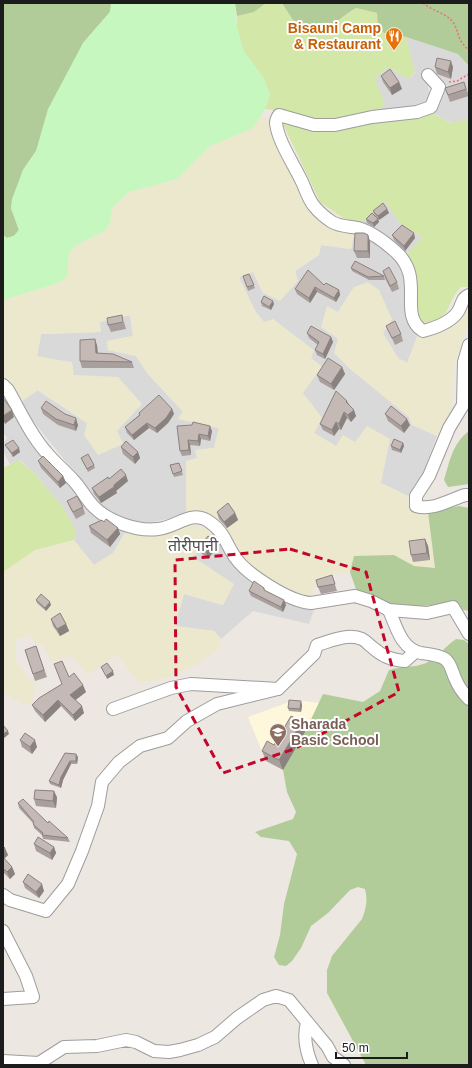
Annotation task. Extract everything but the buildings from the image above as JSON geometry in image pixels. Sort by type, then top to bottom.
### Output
[{"type":"street","points":[[431,79],[439,87],[434,102],[430,107],[417,112],[372,117],[335,125],[314,125],[278,115],[276,122],[279,135],[313,206],[332,222],[348,228],[356,228],[370,232],[398,254],[405,263],[411,274],[412,286],[410,308],[416,326],[423,331],[448,321],[458,312],[462,301],[469,295]]},
{"type":"street","points":[[469,345],[464,362],[463,405],[449,428],[429,476],[416,496],[416,506],[422,508],[434,506],[469,495]]},
{"type":"street","points":[[3,384],[8,390],[32,434],[46,453],[75,482],[94,506],[102,513],[129,525],[148,529],[158,529],[188,517],[203,518],[211,522],[225,536],[234,556],[246,571],[257,579],[295,599],[310,603],[355,596],[371,601],[389,610],[427,613],[453,606],[469,634]]},
{"type":"street","points":[[389,610],[406,646],[415,652],[445,658],[449,663],[455,678],[469,699]]},
{"type":"street","points":[[3,895],[10,900],[46,912],[68,884],[82,851],[98,806],[102,782],[118,762],[140,746],[168,738],[187,722],[217,704],[278,689],[314,654],[317,645],[349,637],[362,639],[380,654],[392,660],[405,661],[415,652]]},
{"type":"street","points":[[113,709],[170,688],[191,684],[278,689]]},
{"type":"street","points":[[3,931],[26,976],[33,997],[3,1000]]},
{"type":"street","points":[[3,1061],[39,1063],[64,1047],[97,1046],[126,1040],[136,1042],[154,1051],[169,1052],[180,1050],[198,1045],[215,1037],[237,1018],[263,1000],[276,996],[289,1000],[333,1057],[344,1065]]},
{"type":"street","points":[[307,1023],[304,1032],[305,1041],[312,1065]]},
{"type":"path","points":[[423,3],[428,8],[452,21],[461,44],[469,50]]},
{"type":"path","points":[[431,79],[457,81],[469,74]]},
{"type":"highlighted area","points":[[290,549],[366,572],[399,692],[294,749],[223,773],[176,687],[175,560]]},
{"type":"shaded area","points":[[406,37],[458,54],[469,66],[469,119],[452,123],[430,112],[440,104],[444,89],[423,74],[428,84],[429,94],[427,104],[421,108],[378,111],[375,79],[388,67],[408,79],[415,73]]},
{"type":"shaded area","points":[[260,116],[271,119],[312,209],[359,232],[353,238],[351,249],[321,245],[319,254],[295,270],[298,281],[280,301],[263,293],[253,272],[239,277],[255,311],[264,322],[273,319],[314,350],[311,358],[322,367],[303,393],[322,418],[314,433],[336,446],[343,435],[355,442],[367,426],[390,439],[381,483],[408,496],[409,510],[428,512],[435,568],[414,566],[394,555],[355,556],[350,572],[331,574],[331,583],[312,588],[313,598],[303,598],[271,584],[248,567],[202,514],[186,513],[186,461],[197,458],[195,450],[214,448],[219,428],[178,419],[183,411],[147,373],[136,356],[108,350],[107,341],[133,336],[130,315],[100,322],[101,332],[41,334],[37,356],[72,363],[74,375],[118,377],[142,404],[117,431],[123,444],[98,455],[84,435],[87,423],[38,390],[21,402],[3,373],[3,300],[58,283],[67,276],[69,253],[76,245],[110,221],[112,208],[129,192],[177,179],[210,146],[253,128]]},
{"type":"shaded area","points":[[384,200],[401,224],[422,237],[405,256],[363,228],[363,223]]},
{"type":"shaded area","points":[[359,232],[383,245],[404,270],[405,303],[419,332],[407,363],[398,358],[354,287],[338,312],[338,339],[349,368],[409,417],[412,425],[437,436],[422,475],[408,496],[381,483],[355,442],[336,446],[314,433],[322,418],[302,393],[322,367],[264,322],[255,311],[239,277],[253,272],[263,293],[319,255],[321,245],[351,249],[353,238]]},
{"type":"shaded area","points":[[368,282],[379,290],[392,319],[383,333],[398,358],[407,363],[419,332],[431,333],[445,330],[460,317],[469,301],[469,316],[463,341],[453,367],[452,408],[437,436],[412,425],[409,417],[349,368],[334,353],[338,339],[321,327],[327,306],[338,312],[354,287]]},
{"type":"shaded area","points":[[130,315],[133,336],[107,341],[108,350],[136,356],[147,373],[183,412],[179,419],[219,428],[214,448],[196,450],[197,458],[186,461],[186,513],[172,518],[144,524],[120,519],[97,504],[33,421],[21,402],[37,390],[87,423],[123,444],[117,431],[73,375],[72,362],[37,357],[41,334],[101,332],[99,322]]},
{"type":"shaded area","points":[[6,395],[40,452],[127,529],[113,553],[94,565],[74,540],[76,531],[62,506],[35,474],[20,460],[10,465],[3,450],[3,444],[7,438],[3,432],[3,398]]},
{"type":"shaded area","points":[[195,525],[207,529],[212,534],[193,557],[234,584],[223,605],[184,594],[175,626],[214,631],[221,639],[218,650],[194,666],[166,678],[140,683],[116,654],[88,675],[72,656],[52,662],[42,644],[36,644],[32,636],[16,639],[15,660],[35,686],[32,703],[24,705],[3,692],[3,572],[35,550],[74,540],[94,565],[113,553],[127,529],[153,537],[177,528]]},
{"type":"shaded area","points":[[212,534],[218,536],[224,543],[238,570],[257,584],[293,603],[314,610],[309,624],[253,611],[221,639],[214,631],[175,626],[184,594],[223,605],[233,584],[193,557]]},
{"type":"shaded area","name":"Sharada Basic School","points":[[295,700],[320,703],[283,770],[266,761],[248,717]]},
{"type":"green space","points":[[3,3],[112,4],[110,12],[83,43],[36,151],[23,170],[11,208],[19,230],[14,236],[7,238],[3,235]]},
{"type":"green space","points":[[111,3],[235,3],[237,27],[243,50],[264,79],[270,95],[265,109],[253,128],[210,146],[177,179],[129,192],[112,208],[110,221],[106,230],[76,245],[69,253],[67,276],[58,283],[3,300],[3,235],[7,238],[14,236],[19,230],[11,208],[12,199],[23,170],[36,151],[48,109],[83,43],[110,12]]},
{"type":"green space","points":[[235,3],[266,3],[254,12],[237,16]]},
{"type":"green space","points":[[266,3],[284,4],[293,20],[319,33],[329,28],[356,8],[377,13],[378,28],[384,33],[406,37],[415,72],[408,79],[388,67],[375,79],[385,104],[378,111],[324,120],[265,109],[270,95],[264,79],[243,50],[237,27],[237,16],[254,12]]},
{"type":"green space","points":[[282,3],[469,3],[469,66],[458,54],[406,37],[384,33],[378,28],[377,13],[356,8],[319,33],[293,20]]},
{"type":"green space","points":[[430,112],[451,123],[469,119],[469,287],[461,287],[456,293],[447,311],[438,320],[422,322],[417,311],[415,270],[405,256],[422,237],[401,224],[384,201],[363,223],[363,228],[349,222],[320,202],[283,124],[333,130]]},
{"type":"green space","points":[[469,431],[469,484],[448,487],[444,480],[452,453],[459,441]]},
{"type":"green space","points":[[19,460],[35,474],[62,506],[76,531],[74,540],[35,550],[3,572],[3,468]]},
{"type":"green space","points":[[459,506],[469,508],[469,611],[438,605],[396,607],[358,595],[350,572],[354,556],[394,555],[414,566],[435,568],[428,512]]},
{"type":"green space","points":[[456,639],[464,640],[469,644],[469,1065],[366,1065],[327,993],[327,970],[332,956],[362,919],[366,904],[365,889],[358,887],[350,890],[328,913],[311,926],[301,948],[292,961],[286,966],[279,965],[274,957],[280,935],[284,904],[297,854],[289,841],[261,837],[255,832],[293,819],[296,812],[287,792],[283,770],[305,732],[323,694],[363,702],[380,691],[389,670],[417,666],[426,663]]},
{"type":"place","name":"Bisauni Camp & Restaurant","points":[[394,51]]},
{"type":"place","name":"Sharada Basic School","points":[[278,747]]},
{"type":"district","name":"तोरीपानी","points":[[193,545]]}]
